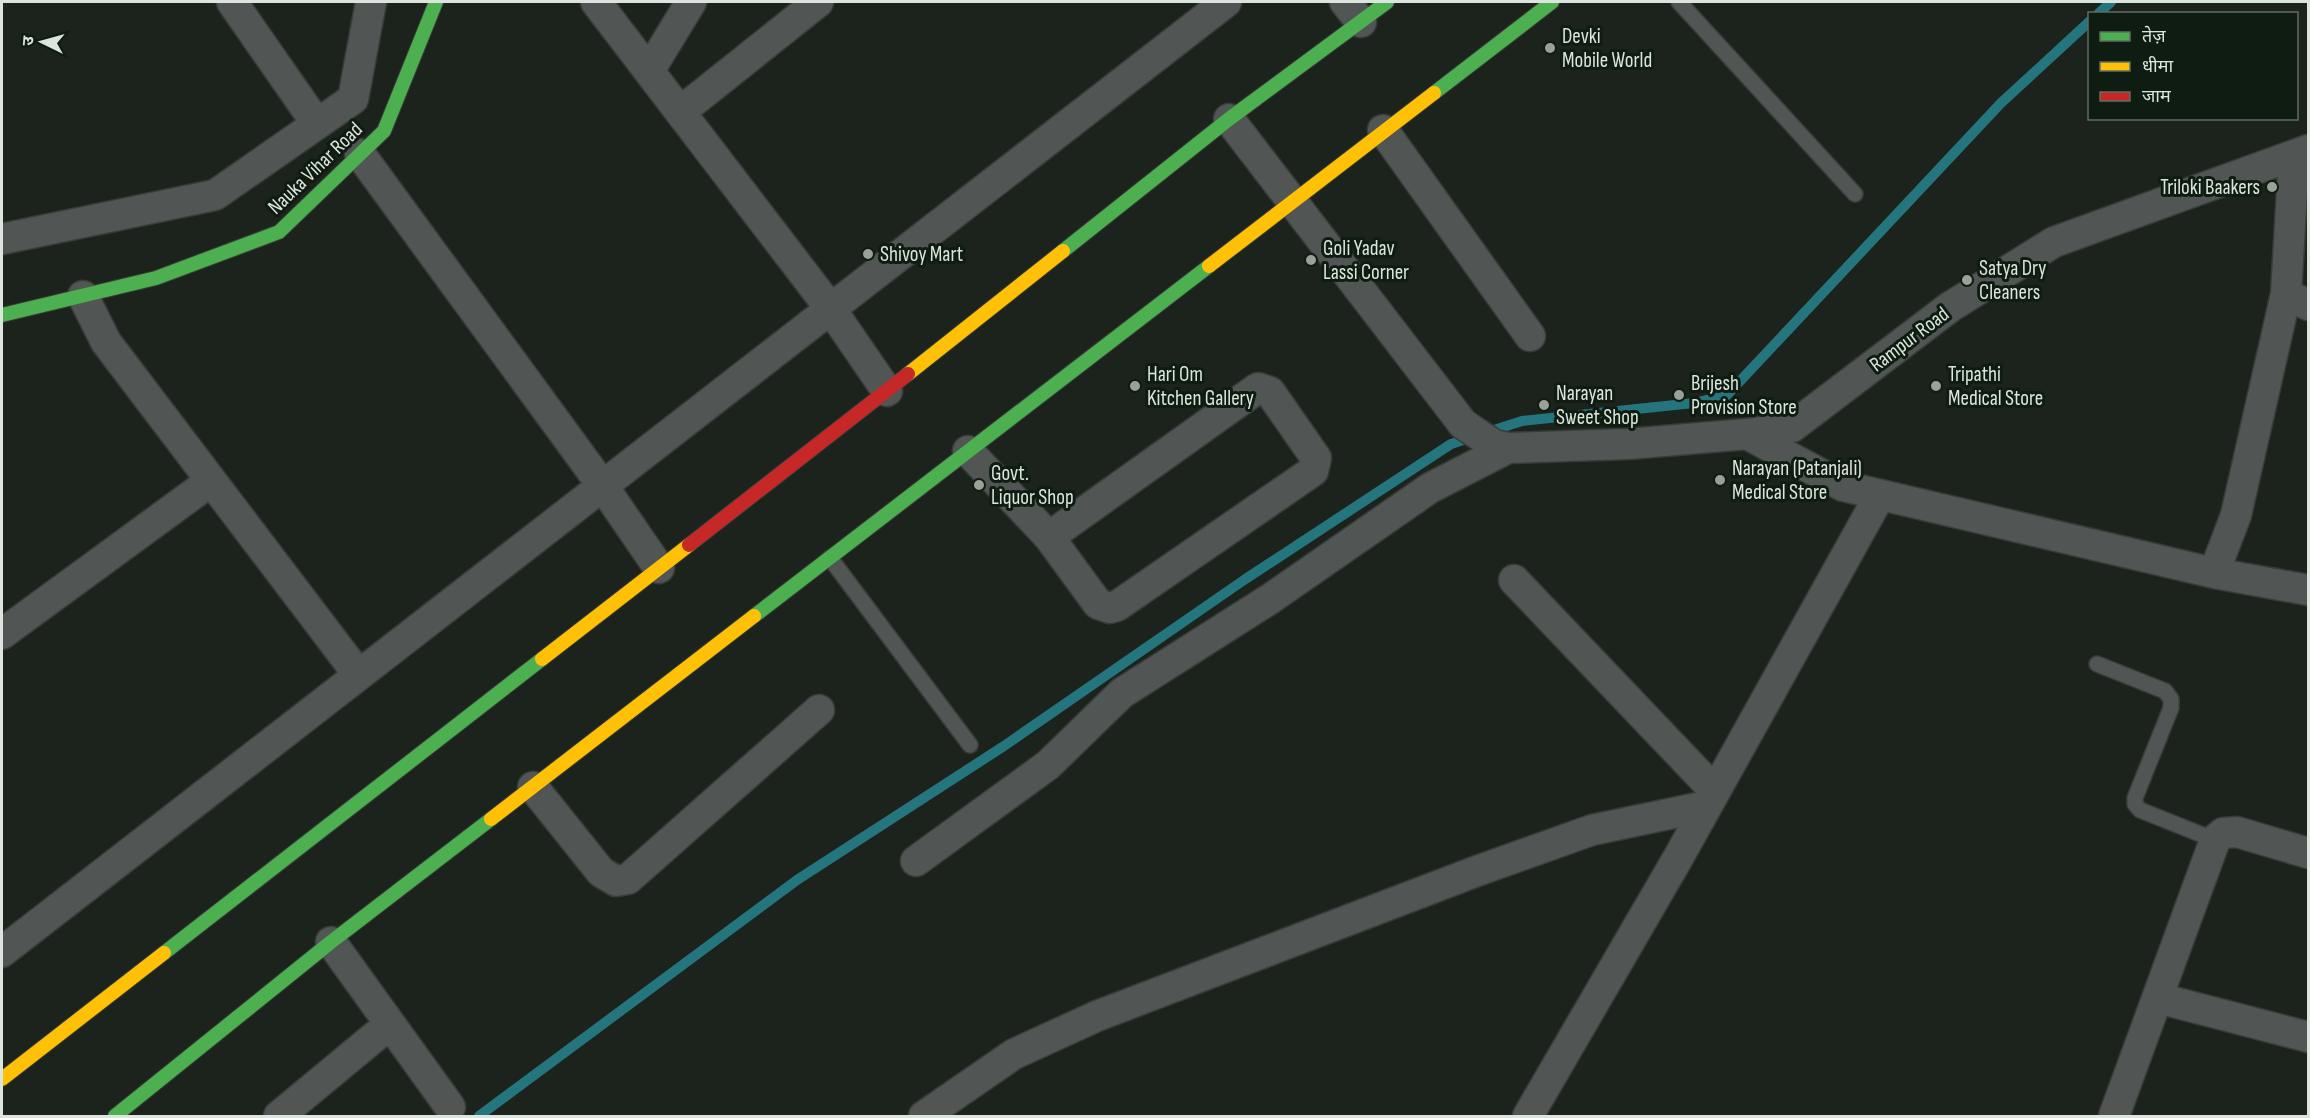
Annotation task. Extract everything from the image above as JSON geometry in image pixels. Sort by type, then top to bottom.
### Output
[{"type":"street","points":[[232,2],[317,124]]},
{"type":"street","points":[[2,239],[215,195],[353,99],[371,2]]},
{"type":"street","name":"Nauka Vihar Road","points":[[2,315],[156,278],[279,232],[384,131],[436,2]]},
{"type":"street","points":[[596,2],[830,308],[886,392]]},
{"type":"street","points":[[649,71],[691,2]]},
{"type":"street","points":[[680,112],[819,2]]},
{"type":"street","points":[[2,952],[1226,2]]},
{"type":"street","points":[[2,1079],[886,392],[1229,119],[1353,12],[1387,2]]},
{"type":"street","points":[[115,1116],[332,942],[1552,2]]},
{"type":"street","points":[[916,861],[1048,765],[1122,693],[1270,599],[1430,488],[1501,447],[1462,424],[1229,119]]},
{"type":"street","points":[[1383,130],[1530,336]]},
{"type":"street","points":[[2214,573],[2236,515],[2297,300],[2301,153]]},
{"type":"street","name":"Rampur Road","points":[[1501,447],[1628,444],[1747,434],[1792,427],[1950,308],[2054,242],[2301,153]]},
{"type":"street","points":[[360,154],[602,485],[659,568]]},
{"type":"street","points":[[83,296],[106,342],[358,674]]},
{"type":"street","points":[[968,451],[1049,537],[1098,604],[1110,608],[1118,606],[1313,471],[1316,458],[1269,392],[1258,388],[1049,537]]},
{"type":"street","points":[[1747,434],[1843,486],[2214,573],[2308,590]]},
{"type":"street","points":[[2,634],[211,481]]},
{"type":"street","points":[[1528,1116],[1711,799],[1880,495]]},
{"type":"street","points":[[1514,580],[1711,799]]},
{"type":"street","points":[[533,787],[601,873],[616,881],[628,879],[819,710]]},
{"type":"street","points":[[924,1116],[1014,1054],[1097,1016],[1477,871],[1592,830],[1711,799]]},
{"type":"street","points":[[2114,1116],[2215,840],[2223,833],[2236,832],[2308,853]]},
{"type":"street","points":[[332,942],[450,1107]]},
{"type":"street","points":[[2158,998],[2308,1037]]},
{"type":"street","points":[[279,1116],[390,1024]]},
{"type":"lane","points":[[1679,2],[1855,194]]},
{"type":"lane","points":[[830,558],[970,745]]},
{"type":"lane","points":[[2097,664],[2165,691],[2171,699],[2171,708],[2135,798],[2135,804],[2140,810],[2215,840]]},
{"type":"waterway","points":[[2100,12],[2111,2]]},
{"type":"waterway","points":[[479,1116],[797,880],[1004,746],[1244,580],[1451,444],[1522,421],[1694,403],[1727,395],[2001,103],[2088,23]]},
{"type":"traffic: fast","points":[[2,315],[156,278],[279,232],[384,131],[436,2]]},
{"type":"traffic: fast","points":[[1063,251],[1229,119],[1387,2]]},
{"type":"traffic: fast","points":[[1434,93],[1552,2]]},
{"type":"traffic: fast","points":[[754,616],[1209,266]]},
{"type":"traffic: fast","points":[[164,953],[542,659]]},
{"type":"traffic: fast","points":[[115,1116],[331,942],[491,819]]},
{"type":"traffic: slow","points":[[1209,266],[1434,93]]},
{"type":"traffic: slow","points":[[908,374],[1063,251]]},
{"type":"traffic: slow","points":[[542,659],[689,545]]},
{"type":"traffic: slow","points":[[491,819],[754,616]]},
{"type":"traffic: slow","points":[[2,1079],[164,953]]},
{"type":"traffic: jam","points":[[689,545],[908,374]]},
{"type":"place","name":"Devki Mobile World","points":[[1550,48]]},
{"type":"place","name":"Triloki Baakers","points":[[2272,187]]},
{"type":"place","name":"Shivoy Mart","points":[[868,254]]},
{"type":"place","name":"Goli Yadav Lassi Corner","points":[[1311,260]]},
{"type":"place","name":"Satya Dry Cleaners","points":[[1967,280]]},
{"type":"place","name":"Hari Om Kitchen Gallery","points":[[1135,386]]},
{"type":"place","name":"Tripathi Medical Store","points":[[1936,386]]},
{"type":"place","name":"Brijesh Provision Store","points":[[1679,395]]},
{"type":"place","name":"Narayan Sweet Shop","points":[[1544,405]]},
{"type":"place","name":"Narayan (Patanjali) Medical Store","points":[[1720,480]]},
{"type":"place","name":"Govt. Liquor Shop","points":[[979,485]]}]
